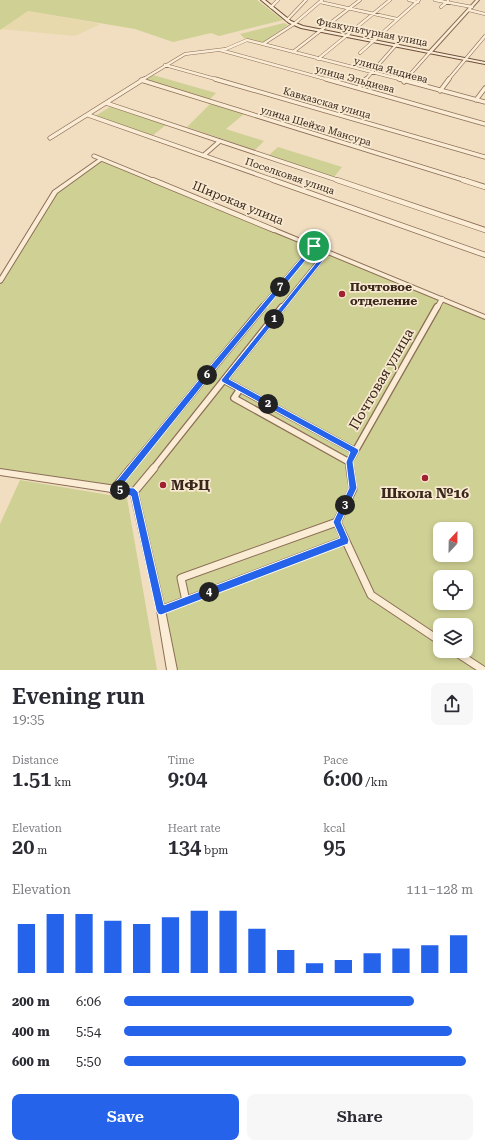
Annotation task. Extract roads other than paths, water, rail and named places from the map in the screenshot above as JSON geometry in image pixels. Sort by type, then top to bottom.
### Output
[{"type":"main road","name":"Физкультурная улица","points":[[263,0],[294,24],[346,36],[485,63]]},
{"type":"street","points":[[271,7],[278,0]]},
{"type":"street","points":[[287,20],[306,0]]},
{"type":"street","points":[[293,52],[360,0]]},
{"type":"street","points":[[318,58],[390,0]]},
{"type":"street","points":[[409,0],[418,1]]},
{"type":"street","points":[[435,0],[447,1],[472,7]]},
{"type":"street","points":[[404,82],[478,0]]},
{"type":"street","points":[[263,44],[294,24],[321,1],[397,19]]},
{"type":"street","points":[[360,53],[418,1]]},
{"type":"street","points":[[441,7],[447,1]]},
{"type":"street","points":[[469,10],[485,14]]},
{"type":"street","points":[[440,91],[485,36]]},
{"type":"street","name":"улица Яндиева","points":[[220,50],[233,47],[247,40],[485,102]]},
{"type":"street","points":[[358,88],[396,45]]},
{"type":"street","points":[[50,138],[165,65],[188,53],[220,50]]},
{"type":"street","name":"улица Эльдиева","points":[[220,50],[485,124]]},
{"type":"street","name":"Кавказская улица","points":[[165,65],[485,157]]},
{"type":"street","name":"улица Шейха Мансура","points":[[141,80],[485,187]]},
{"type":"street","points":[[476,100],[485,88]]},
{"type":"street","points":[[106,103],[485,230]]},
{"type":"street","name":"Поселковая улица","points":[[88,115],[485,255]]},
{"type":"street","points":[[204,156],[220,141]]},
{"type":"street","name":"Широкая улица","points":[[94,156],[485,317]]},
{"type":"street","points":[[0,281],[55,192],[102,159]]},
{"type":"street","points":[[114,490],[208,373],[314,246]]},
{"type":"street","points":[[134,492],[327,252]]},
{"type":"street","name":"Почтовая улица","points":[[349,462],[442,299]]},
{"type":"street","points":[[224,380],[355,451]]},
{"type":"street","points":[[186,601],[181,578],[337,522],[353,488],[349,462],[234,398],[240,389]]},
{"type":"street","points":[[0,472],[134,492]]},
{"type":"street","points":[[134,492],[161,610],[172,670]]},
{"type":"street","points":[[337,522],[371,595],[433,636]]},
{"type":"street","points":[[161,610],[345,540]]},
{"type":"street","points":[[465,658],[483,670]]},
{"type":"place","name":"Почтовое отделение","points":[[342,294]]},
{"type":"place","name":"Школа №16","points":[[425,478]]},
{"type":"place","name":"МФЦ","points":[[163,485]]}]
